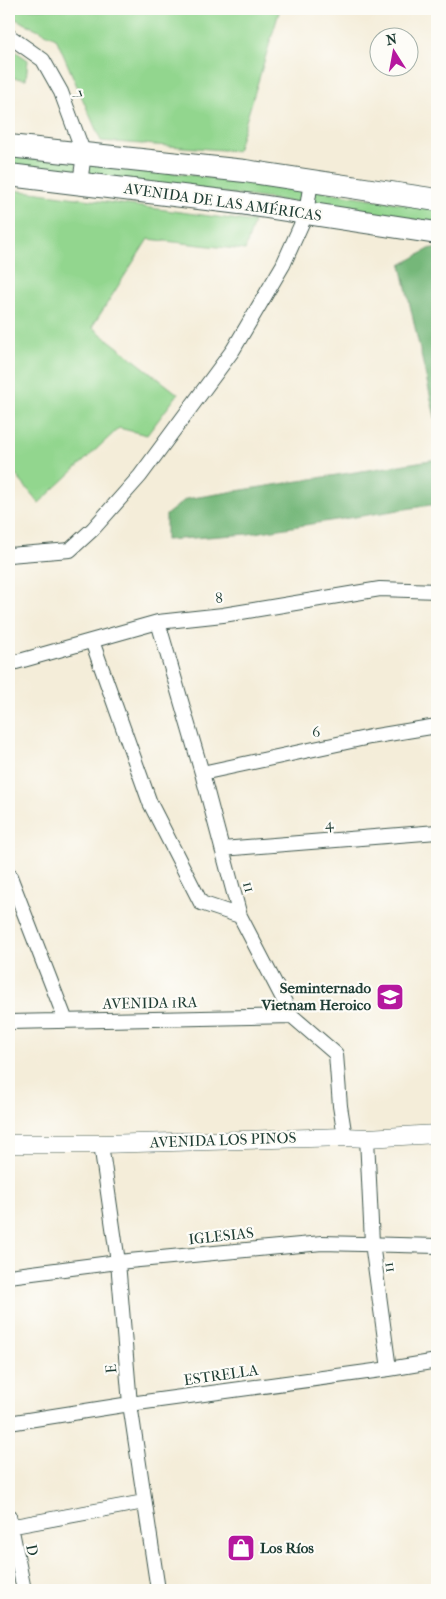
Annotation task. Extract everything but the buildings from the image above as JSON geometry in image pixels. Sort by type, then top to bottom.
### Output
[{"type":"main road","name":"AVENIDA DE LAS AMÉRICAS","points":[[9,146],[245,171],[437,200]]},
{"type":"main road","name":"AVENIDA DE LAS AMÉRICAS","points":[[9,175],[80,183],[437,233]]},
{"type":"street","name":"7","points":[[9,36],[43,60],[61,92],[84,154],[80,183]]},
{"type":"street","points":[[9,555],[70,550],[94,529],[140,476],[232,350],[283,265],[306,214],[311,181]]},
{"type":"street","name":"8","points":[[9,664],[158,622],[223,614],[380,589],[437,591]]},
{"type":"street","name":"11","points":[[158,622],[202,773],[240,916],[292,1016],[336,1054],[340,1106],[345,1137]]},
{"type":"street","points":[[92,641],[150,804],[201,903],[240,916]]},
{"type":"street","name":"6","points":[[202,773],[370,737],[437,726]]},
{"type":"street","name":"4","points":[[222,849],[437,832]]},
{"type":"street","points":[[9,874],[12,889],[66,1021]]},
{"type":"street","name":"AVENIDA 1RA","points":[[9,1022],[292,1016]]},
{"type":"street","name":"AVENIDA LOS PINOS","points":[[9,1144],[101,1144],[367,1138],[437,1134]]},
{"type":"street","name":"11","points":[[367,1138],[372,1243],[388,1369]]},
{"type":"street","name":"E","points":[[101,1144],[118,1262],[130,1404],[158,1590]]},
{"type":"street","name":"IGLESIAS","points":[[9,1276],[118,1262],[322,1243],[437,1246]]},
{"type":"street","name":"ESTRELLA","points":[[9,1424],[130,1404],[437,1361]]},
{"type":"street","points":[[9,1523],[144,1502]]},
{"type":"street","name":"D","points":[[9,1523],[24,1590]]},
{"type":"green space","points":[[9,9],[280,9],[237,151],[101,141],[56,38],[9,16]]},
{"type":"green space","points":[[9,47],[28,60],[26,79],[9,78]]},
{"type":"green space","points":[[9,154],[77,161],[76,174],[9,166]]},
{"type":"green space","points":[[88,162],[303,189],[301,203],[86,175]]},
{"type":"green space","points":[[9,190],[254,222],[245,250],[148,239],[92,327],[178,394],[147,435],[119,428],[39,503],[9,467]]},
{"type":"green space","points":[[315,190],[437,209],[437,223],[313,205]]},
{"type":"green space","points":[[431,248],[437,249],[437,426],[401,265]]},
{"type":"green space","points":[[437,459],[437,504],[248,534],[166,540],[166,515],[186,499]]},
{"type":"place","name":"Seminternado Vietnam Heroico","points":[[390,997]]},
{"type":"place","name":"Los Ríos","points":[[241,1548]]}]
